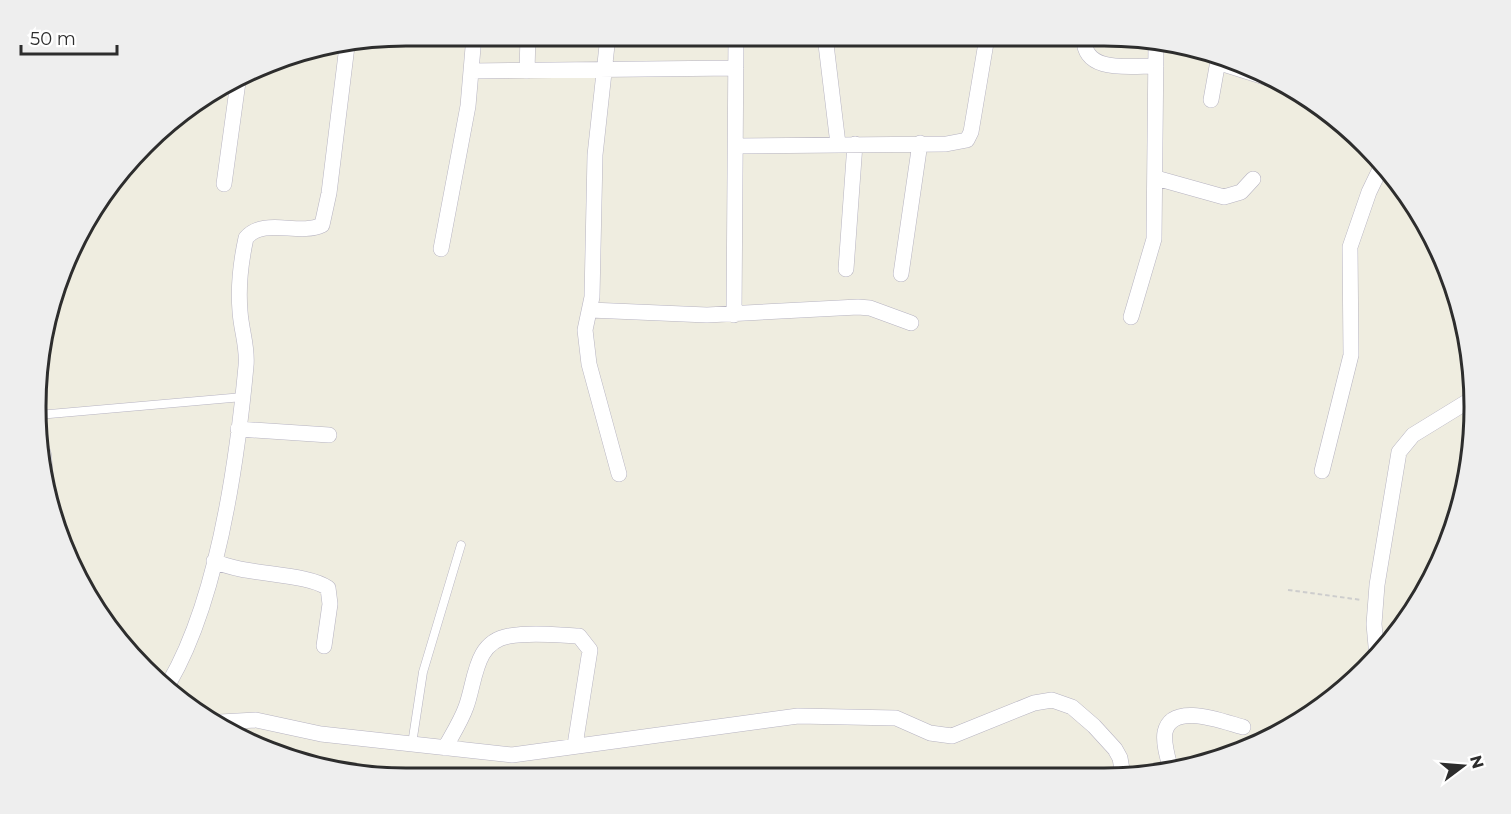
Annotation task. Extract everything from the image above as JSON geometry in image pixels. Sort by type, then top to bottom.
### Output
[{"type":"street","points":[[441,249],[468,106],[473,46]]},
{"type":"street","points":[[527,71],[528,46]]},
{"type":"street","points":[[607,46],[595,155],[590,310],[585,330],[589,364],[619,474]]},
{"type":"street","points":[[734,315],[736,46]]},
{"type":"street","points":[[826,46],[838,144]]},
{"type":"street","points":[[736,146],[946,144],[967,140],[971,132],[985,46]]},
{"type":"street","points":[[1086,46],[1087,55],[1094,62],[1156,66]]},
{"type":"street","points":[[1131,316],[1154,239],[1156,51]]},
{"type":"street","points":[[172,680],[183,661],[197,625],[230,489],[243,396],[246,348],[239,298],[246,238],[250,233],[260,230],[309,229],[322,225],[333,171],[346,52]]},
{"type":"street","points":[[1211,100],[1217,65]]},
{"type":"street","points":[[472,71],[736,68]]},
{"type":"street","points":[[225,184],[237,90]]},
{"type":"street","points":[[901,274],[920,143]]},
{"type":"street","points":[[846,269],[855,144]]},
{"type":"street","points":[[1322,471],[1351,355],[1350,247],[1369,192],[1378,173]]},
{"type":"street","points":[[1156,178],[1224,197],[1235,196],[1253,179]]},
{"type":"street","points":[[590,310],[734,315],[858,307],[870,308],[911,323]]},
{"type":"street","points":[[1375,645],[1376,602],[1399,452],[1413,435],[1464,404]]},
{"type":"street","points":[[238,429],[329,435]]},
{"type":"street","points":[[214,561],[237,570],[314,583],[328,588],[330,604],[324,646]]},
{"type":"street","points":[[445,748],[467,705],[481,657],[489,645],[510,636],[579,636],[587,643],[590,650],[575,745]]},
{"type":"street","points":[[232,721],[256,720],[307,732],[512,755],[782,717],[817,715],[896,718],[930,732],[952,736],[1034,703],[1052,700],[1072,707],[1094,726],[1120,758],[1122,767]]},
{"type":"street","points":[[1170,762],[1166,732],[1171,722],[1180,716],[1191,714],[1243,727]]},
{"type":"lane","points":[[46,415],[243,396]]},
{"type":"lane","points":[[412,744],[423,672],[461,545]]},
{"type":"path","points":[[1288,590],[1376,602]]}]
